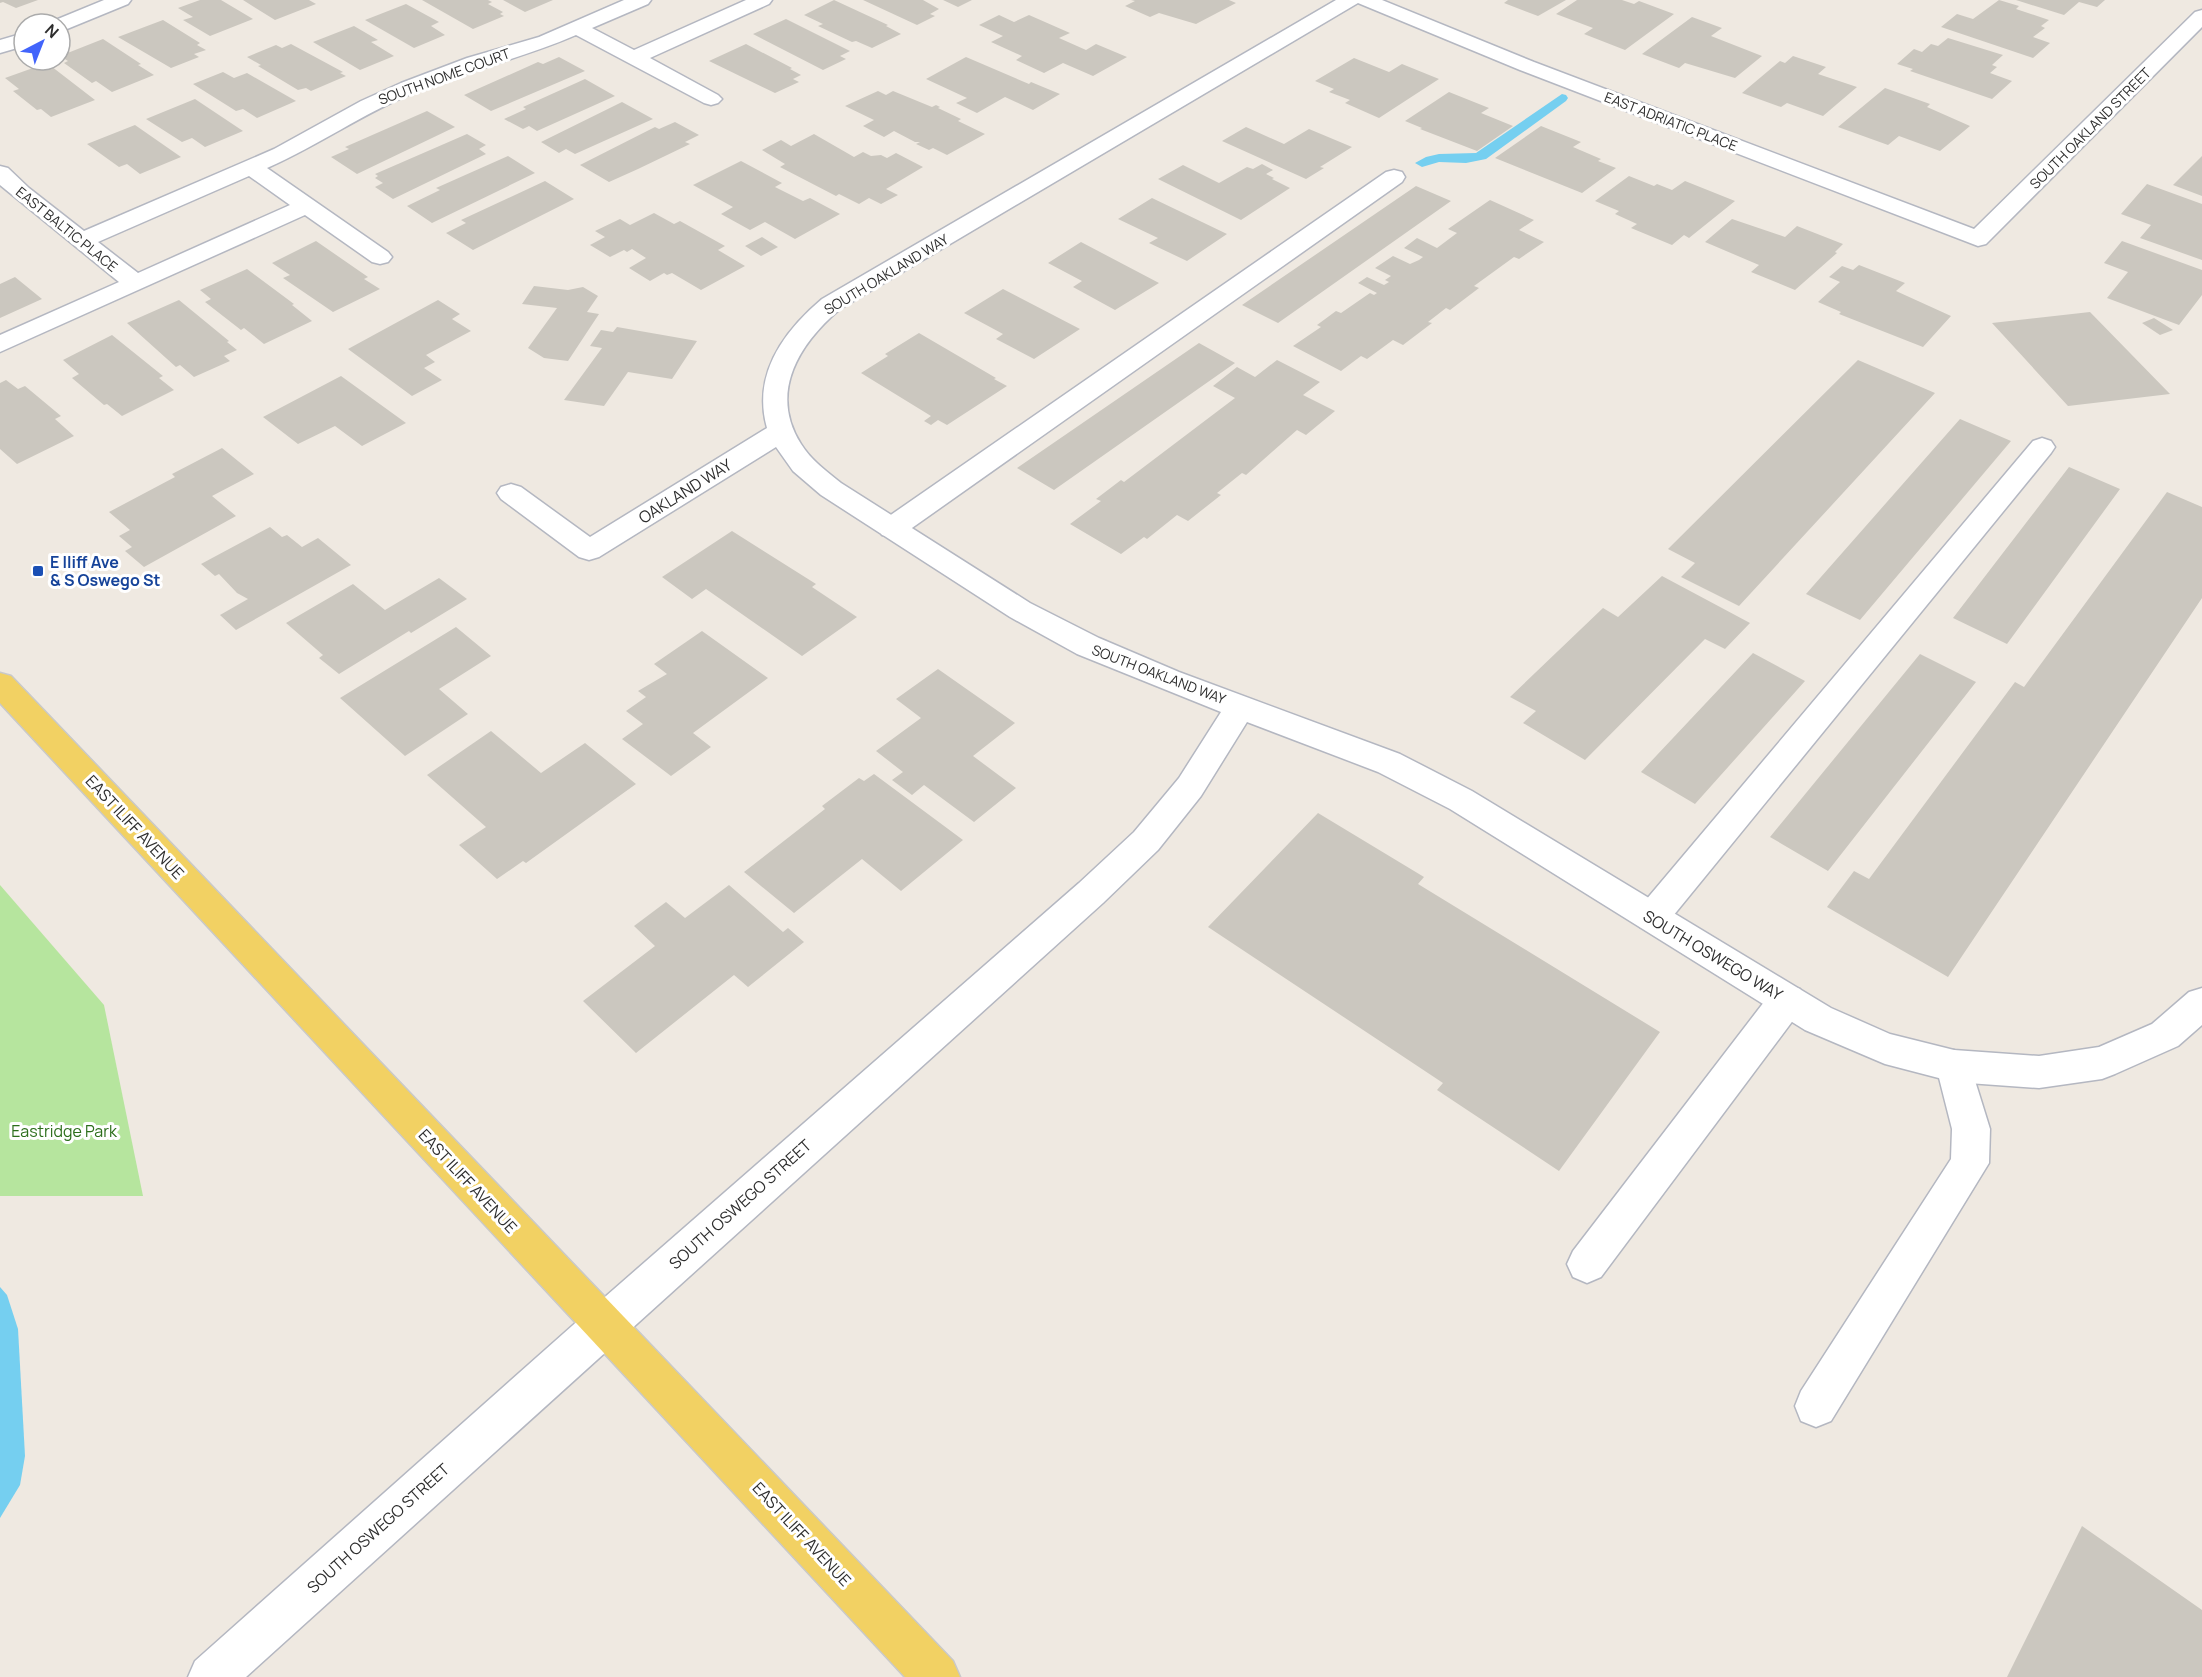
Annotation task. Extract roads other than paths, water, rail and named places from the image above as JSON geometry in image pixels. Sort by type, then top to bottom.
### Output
[{"type":"main road","name":"EAST ILIFF AVENUE","points":[[0,684],[937,1677]]},
{"type":"street","points":[[72,20],[121,0]]},
{"type":"street","name":"SOUTH NOME COURT","points":[[81,241],[282,154],[368,105],[408,87],[474,62],[546,41],[641,0]]},
{"type":"street","points":[[634,58],[760,0]]},
{"type":"street","name":"SOUTH OAKLAND WAY","points":[[1242,706],[1168,680],[1088,646],[1020,610],[831,489],[802,465],[780,432],[776,417],[774,388],[782,360],[805,327],[831,304],[1350,0]]},
{"type":"street","name":"EAST ADRIATIC PLACE","points":[[1365,0],[1527,66],[1978,239]]},
{"type":"street","name":"SOUTH OAKLAND STREET","points":[[1978,239],[2202,16]]},
{"type":"street","points":[[577,28],[711,99]]},
{"type":"street","points":[[252,168],[380,257]]},
{"type":"street","name":"EAST BALTIC PLACE","points":[[0,173],[21,193],[135,283]]},
{"type":"street","points":[[892,528],[1394,177]]},
{"type":"street","points":[[0,344],[306,207]]},
{"type":"street","name":"OAKLAND WAY","points":[[511,492],[589,550],[780,432]]},
{"type":"street","points":[[1652,917],[2042,447]]},
{"type":"street","name":"SOUTH OSWEGO WAY","points":[[1242,706],[1389,763],[1461,801],[1818,1019],[1885,1048],[1954,1066],[2039,1072],[2102,1063],[2165,1035],[2202,1003]]},
{"type":"street","name":"SOUTH OSWEGO STREET","points":[[211,1677],[604,1324],[1091,893],[1146,841],[1190,787],[1242,706]]},
{"type":"street","points":[[1587,1264],[1786,1000]]},
{"type":"street","points":[[1816,1406],[1970,1163],[1971,1129],[1954,1066]]},
{"type":"water","points":[[0,1287],[7,1295],[18,1329],[25,1456],[20,1485],[0,1518]]},
{"type":"waterway","points":[[1422,163],[1439,158],[1466,159],[1481,156],[1562,98]]},
{"type":"place","name":"E Iliff Ave & S Oswego St","points":[[38,571]]},
{"type":"park label","name":"Eastridge Park","points":[[64,1131]]}]
